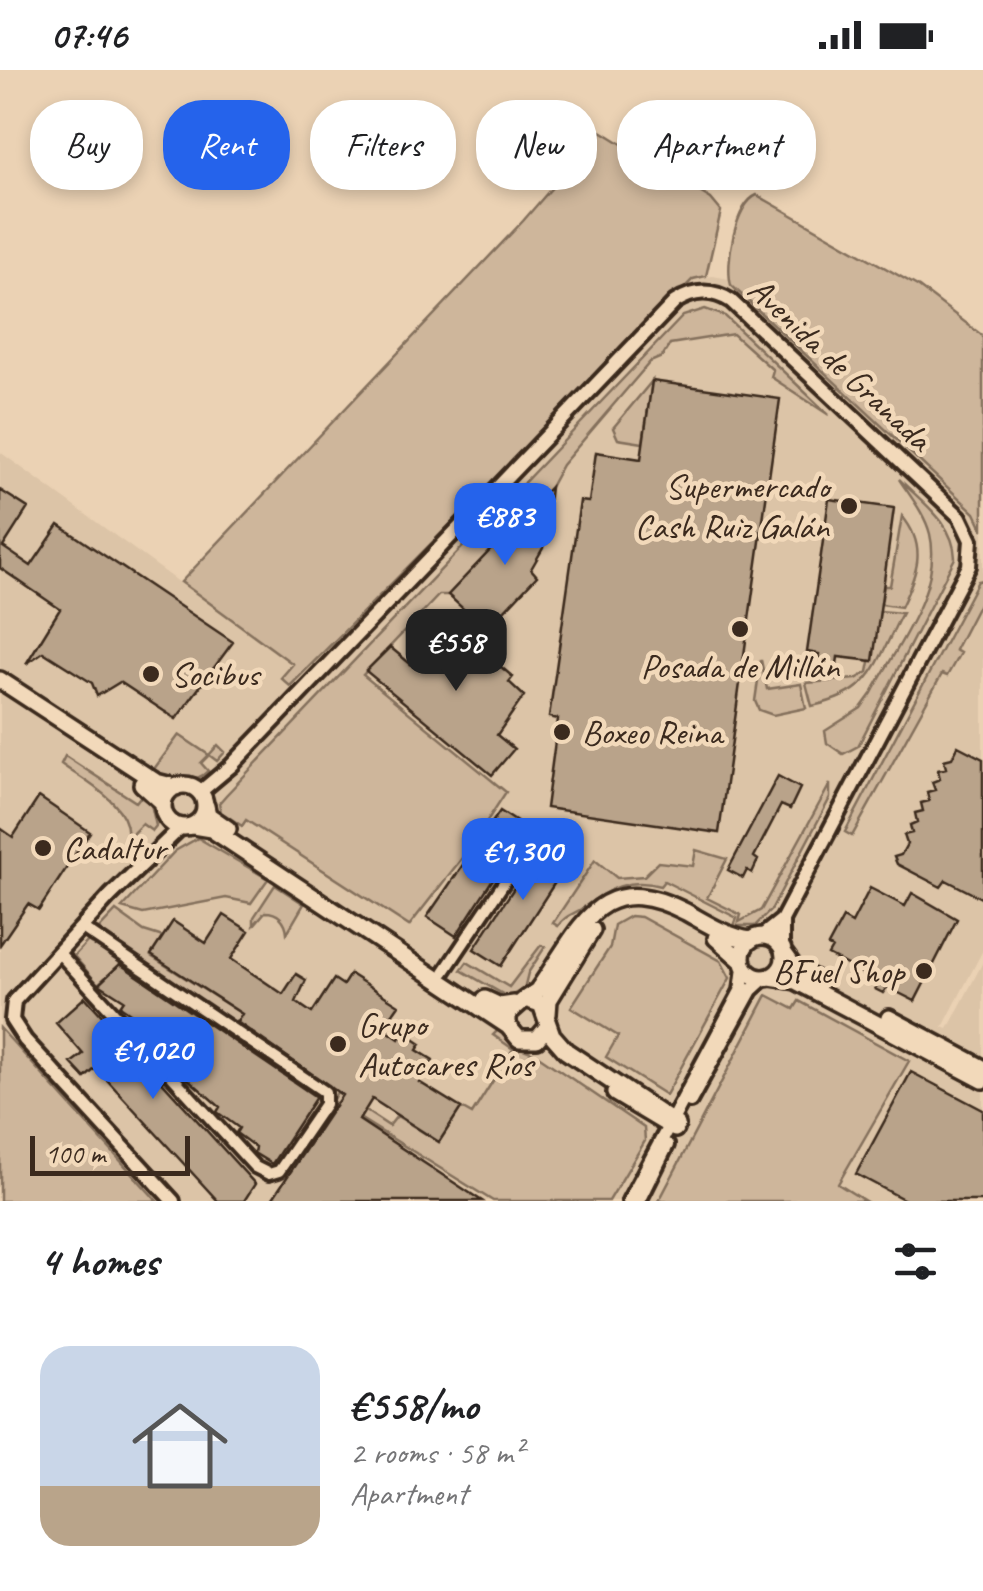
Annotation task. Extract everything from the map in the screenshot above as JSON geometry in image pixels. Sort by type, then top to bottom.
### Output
[{"type":"main road","points":[[0,680],[156,782],[176,787],[187,785],[203,800],[213,819],[490,1002],[541,1004],[566,1051],[673,1125]]},
{"type":"main road","points":[[0,692],[156,794],[181,825],[210,830],[508,1026],[514,1036],[531,1040],[673,1125]]},
{"type":"main road","points":[[163,803],[176,787]]},
{"type":"main road","points":[[181,825],[203,800]]},
{"type":"main road","points":[[508,1026],[519,1002],[537,991],[590,915],[621,896],[650,895],[730,935],[756,938],[783,950],[794,968],[983,1068]]},
{"type":"main road","points":[[531,1040],[548,1020],[550,1000],[595,924],[624,904],[658,906],[726,942],[743,964],[767,977],[796,981],[983,1080]]},
{"type":"main road","points":[[743,964],[756,938]]},
{"type":"main road","points":[[767,977],[780,970],[783,950]]},
{"type":"street","name":"Avenida de Granada","points":[[203,800],[675,302],[696,292],[718,294],[732,301],[960,517],[971,540],[969,566],[782,920],[756,938]]},
{"type":"street","points":[[172,1201],[25,1040],[6,1012],[164,838],[181,825]]},
{"type":"street","points":[[444,972],[536,834]]},
{"type":"street","name":"Avenida de Granada","points":[[782,920],[783,950]]},
{"type":"street","points":[[58,952],[255,1167],[269,1174],[279,1171],[325,1104],[325,1092],[81,927]]},
{"type":"street","points":[[639,1201],[741,991],[743,964]]},
{"type":"street","points":[[629,1201],[751,990],[767,977]]},
{"type":"shaded area","points":[[601,131],[617,141],[617,190],[696,190],[721,211],[706,276],[693,279],[290,686],[281,678],[293,664],[181,582],[550,190],[597,190],[597,136]]},
{"type":"shaded area","points":[[757,195],[919,287],[983,336],[983,530],[975,513],[731,285],[729,263],[734,235],[743,210]]},
{"type":"shaded area","points":[[693,279],[729,279],[751,299],[976,513],[983,530],[983,950],[943,1027],[948,1029],[983,962],[983,1201],[865,1201],[838,1185],[799,1002],[795,1009],[767,995],[659,1201],[157,1201],[0,1028],[0,452],[293,665],[281,678],[290,685]]},
{"type":"shaded area","points":[[705,309],[725,316],[829,415],[771,377],[773,370],[733,334],[670,344],[562,465],[550,487],[448,595],[439,595],[363,675],[506,792],[466,853],[409,926],[246,820],[242,826],[221,812],[219,803],[226,795],[683,316]]},
{"type":"shaded area","points":[[652,381],[643,443],[618,439],[613,428]]},
{"type":"shaded area","points":[[899,479],[943,524],[955,558],[858,746],[843,754],[827,743],[825,731],[861,708],[872,693],[915,616],[930,575],[928,527]]},
{"type":"shaded area","points":[[902,516],[915,539],[917,561],[901,607],[881,604],[884,586],[890,586]]},
{"type":"shaded area","points":[[983,580],[983,596],[955,650],[960,653],[947,676],[942,674],[852,836],[845,832],[978,581]]},
{"type":"shaded area","points":[[880,611],[902,613],[870,674],[848,693],[812,706],[806,683],[856,679],[868,672]]},
{"type":"shaded area","points":[[761,660],[767,689],[801,684],[806,708],[773,715],[759,710],[755,701]]},
{"type":"shaded area","points":[[179,735],[209,755],[201,763],[208,771],[202,776],[181,780],[154,769]]},
{"type":"shaded area","points":[[218,745],[225,752],[217,761],[209,755]]},
{"type":"shaded area","points":[[65,756],[136,802],[140,797],[151,804],[156,826],[152,831],[142,824],[127,839],[123,815],[94,787],[61,764]]},
{"type":"shaded area","points":[[830,784],[830,798],[771,910],[755,926],[734,926],[737,918],[664,881],[660,886],[619,886],[558,926],[553,923],[595,860],[617,878],[644,876],[658,862],[693,866],[696,850],[727,859],[707,898],[741,915],[739,922],[761,910]]},
{"type":"shaded area","points":[[198,838],[268,879],[251,903],[226,898],[143,914],[122,908],[175,851]]},
{"type":"shaded area","points":[[275,885],[304,904],[287,933],[281,918],[270,912],[265,912],[254,925],[254,917]]},
{"type":"shaded area","points":[[116,911],[144,931],[163,937],[151,956],[242,1014],[236,1023],[97,931]]},
{"type":"shaded area","points":[[630,916],[641,917],[721,961],[730,978],[666,1095],[606,1057],[618,1036],[571,1007],[610,947],[614,925]]},
{"type":"shaded area","points":[[91,938],[124,961],[98,984],[74,956]]},
{"type":"shaded area","points":[[541,945],[545,947],[528,973],[524,989],[508,997],[461,970],[467,962],[509,987]]},
{"type":"shaded area","points":[[767,995],[794,1009],[799,1001],[909,1061],[838,1184],[865,1201],[659,1201]]},
{"type":"shaded area","points":[[0,1028],[157,1201],[0,1201]]},
{"type":"shaded area","points":[[499,1029],[512,1045],[534,1053],[644,1128],[645,1141],[609,1201],[493,1201],[332,1101],[337,1092],[389,1126],[397,1116],[439,1142],[461,1108],[472,1114],[513,1049],[493,1035]]},
{"type":"building","points":[[652,381],[780,399],[719,833],[546,808],[558,719],[549,717],[580,501],[589,502],[596,452],[641,459]]},
{"type":"building","points":[[550,487],[543,548],[531,569],[537,576],[486,630],[448,595]]},
{"type":"building","points":[[0,490],[28,508],[3,547],[31,566],[59,525],[233,642],[176,719],[120,682],[97,696],[92,683],[43,652],[26,664],[60,609],[0,568]]},
{"type":"building","points":[[829,499],[894,508],[873,661],[838,657],[836,671],[817,668],[819,654],[807,652]]},
{"type":"building","points":[[450,624],[513,677],[509,682],[524,696],[497,735],[514,749],[492,775],[366,671],[390,647],[414,667]]},
{"type":"building","points":[[958,746],[983,759],[983,899],[946,880],[941,887],[897,864],[894,857],[901,855],[907,844],[904,835],[912,833],[910,825],[917,822],[915,813],[923,811],[921,803],[929,801],[927,792],[935,790],[932,782],[940,779],[938,770],[946,768],[944,760],[952,758]]},
{"type":"building","points":[[778,776],[800,788],[790,809],[781,805],[754,857],[758,860],[752,873],[747,870],[743,878],[728,870]]},
{"type":"building","name":"Cadaltur","points":[[39,797],[90,832],[39,910],[28,904],[0,945],[0,828],[13,837]]},
{"type":"building","points":[[500,811],[526,828],[456,936],[427,917]]},
{"type":"building","points":[[546,839],[572,856],[501,966],[474,949]]},
{"type":"building","points":[[870,888],[905,906],[912,893],[957,919],[915,1001],[887,987],[883,993],[875,989],[879,982],[828,955],[832,948],[828,946],[843,918],[852,923]]},
{"type":"building","points":[[224,915],[249,931],[231,959],[283,994],[296,974],[306,980],[296,1002],[312,1013],[334,979],[343,985],[350,974],[399,1005],[383,1028],[399,1039],[403,1032],[421,1044],[417,1050],[433,1060],[419,1082],[461,1108],[439,1142],[372,1099],[359,1120],[482,1201],[271,1201],[342,1095],[237,1022],[242,1014],[151,955],[173,921],[206,943]]},
{"type":"building","points":[[120,964],[316,1097],[272,1164],[254,1153],[255,1147],[236,1133],[239,1128],[217,1112],[220,1107],[178,1070],[182,1065],[159,1050],[163,1044],[139,1028],[143,1022],[120,1006],[124,1000],[99,984]]},
{"type":"building","points":[[85,997],[255,1184],[244,1201],[218,1201],[96,1068],[85,1078],[71,1063],[83,1054],[56,1023]]},
{"type":"building","points":[[911,1072],[983,1110],[983,1201],[907,1201],[856,1174]]},
{"type":"place","name":"Supermercado Cash Ruiz Galán","points":[[849,506]]},
{"type":"place","name":"Posada de Millán","points":[[740,629]]},
{"type":"place","name":"Socibus","points":[[151,674]]},
{"type":"place","name":"Boxeo Reina","points":[[562,732]]},
{"type":"place","name":"Cadaltur","points":[[43,848]]},
{"type":"place","name":"BFuel Shop","points":[[924,971]]},
{"type":"place","name":"Grupo Autocares Ríos","points":[[338,1044]]}]
